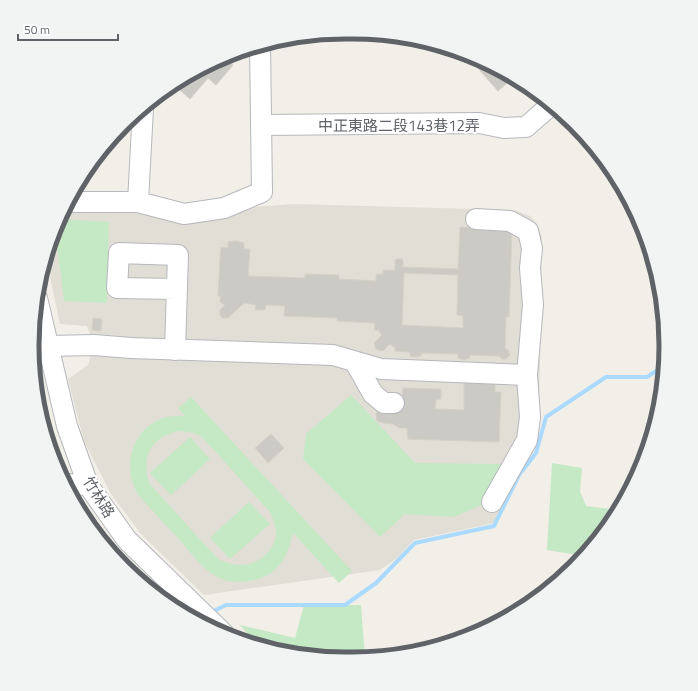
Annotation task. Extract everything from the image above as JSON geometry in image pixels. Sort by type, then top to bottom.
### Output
[{"type":"street","points":[[75,202],[138,202],[184,214],[224,208],[262,192],[260,51]]},
{"type":"street","name":"中正東路二段143巷12弄","points":[[261,125],[479,123],[504,128],[526,127],[547,109]]},
{"type":"street","points":[[138,202],[143,115]]},
{"type":"street","points":[[476,219],[510,221],[528,231],[532,248],[530,268],[533,305],[527,375],[530,417],[527,440],[492,502]]},
{"type":"street","points":[[175,350],[177,289]]},
{"type":"street","name":"竹林路","points":[[41,315],[67,426],[88,485],[127,540],[209,620]]},
{"type":"street","points":[[48,346],[94,345],[175,350],[333,355],[381,369],[527,375]]},
{"type":"street","points":[[355,362],[373,394],[384,403],[394,403]]},
{"type":"street","points":[[73,484],[88,485]]},
{"type":"shaded area","points":[[294,204],[514,210],[530,216],[538,225],[542,237],[539,421],[494,523],[414,540],[397,558],[380,570],[204,595],[141,534],[111,494],[84,441],[68,379],[88,365],[94,345],[87,326],[60,324],[48,269],[49,266],[62,228],[71,210],[108,209],[188,221],[242,208]]},
{"type":"green space","points":[[66,219],[109,222],[107,303],[64,301],[57,242]]},
{"type":"green space","points":[[351,395],[415,463],[502,464],[486,503],[454,517],[405,514],[380,537],[303,459],[306,434]]},
{"type":"green space","points":[[191,397],[352,571],[339,583],[293,533],[286,555],[278,567],[266,576],[249,581],[232,582],[217,577],[205,568],[139,496],[131,474],[130,462],[132,451],[143,431],[163,418],[171,416],[185,416],[178,408]],"holes":[[[178,431],[190,432],[201,436],[270,512],[275,527],[276,536],[271,548],[257,561],[245,565],[239,565],[231,564],[218,559],[149,483],[146,464],[150,449],[161,438],[169,434]]]},
{"type":"green space","points":[[190,437],[210,459],[171,495],[150,473]]},
{"type":"green space","points":[[552,463],[582,468],[580,491],[586,506],[611,509],[596,532],[576,555],[547,550]]},
{"type":"green space","points":[[249,502],[270,524],[230,559],[210,538]]},
{"type":"green space","points":[[304,605],[361,605],[365,651],[325,651],[266,642],[250,637],[240,625],[295,638]]},
{"type":"building","points":[[228,62],[233,65],[216,85],[208,78],[190,99],[178,89],[192,80]]},
{"type":"building","points":[[477,65],[509,82],[498,91]]},
{"type":"building","points":[[460,227],[512,229],[509,317],[506,317],[505,348],[508,350],[510,355],[506,359],[502,359],[499,356],[470,355],[470,358],[464,360],[458,358],[458,354],[421,353],[421,356],[415,357],[410,356],[410,352],[395,351],[395,348],[390,344],[383,351],[376,349],[374,343],[382,335],[378,330],[374,330],[375,323],[337,321],[337,318],[284,316],[285,306],[266,305],[265,310],[255,310],[256,305],[244,303],[228,318],[222,318],[220,315],[220,310],[225,305],[220,302],[221,296],[218,296],[221,247],[228,248],[228,242],[236,241],[244,243],[244,249],[250,249],[248,276],[305,278],[305,274],[339,275],[339,279],[376,281],[376,274],[383,274],[383,270],[395,270],[395,260],[397,259],[402,259],[403,267],[458,269]],"holes":[[[404,273],[458,275],[457,315],[463,316],[463,328],[402,325]]]},
{"type":"building","points":[[93,318],[102,319],[101,331],[92,330]]},
{"type":"building","points":[[464,381],[495,383],[495,392],[501,392],[499,442],[408,439],[407,428],[399,428],[393,424],[377,421],[376,413],[397,396],[402,396],[403,388],[441,389],[441,399],[436,400],[435,409],[464,410]]},
{"type":"building","points":[[271,434],[284,448],[268,463],[255,448]]},
{"type":"waterway","points":[[216,610],[226,605],[345,605],[376,583],[415,543],[494,526],[519,475],[536,453],[546,417],[606,377],[647,377],[658,370]]}]
